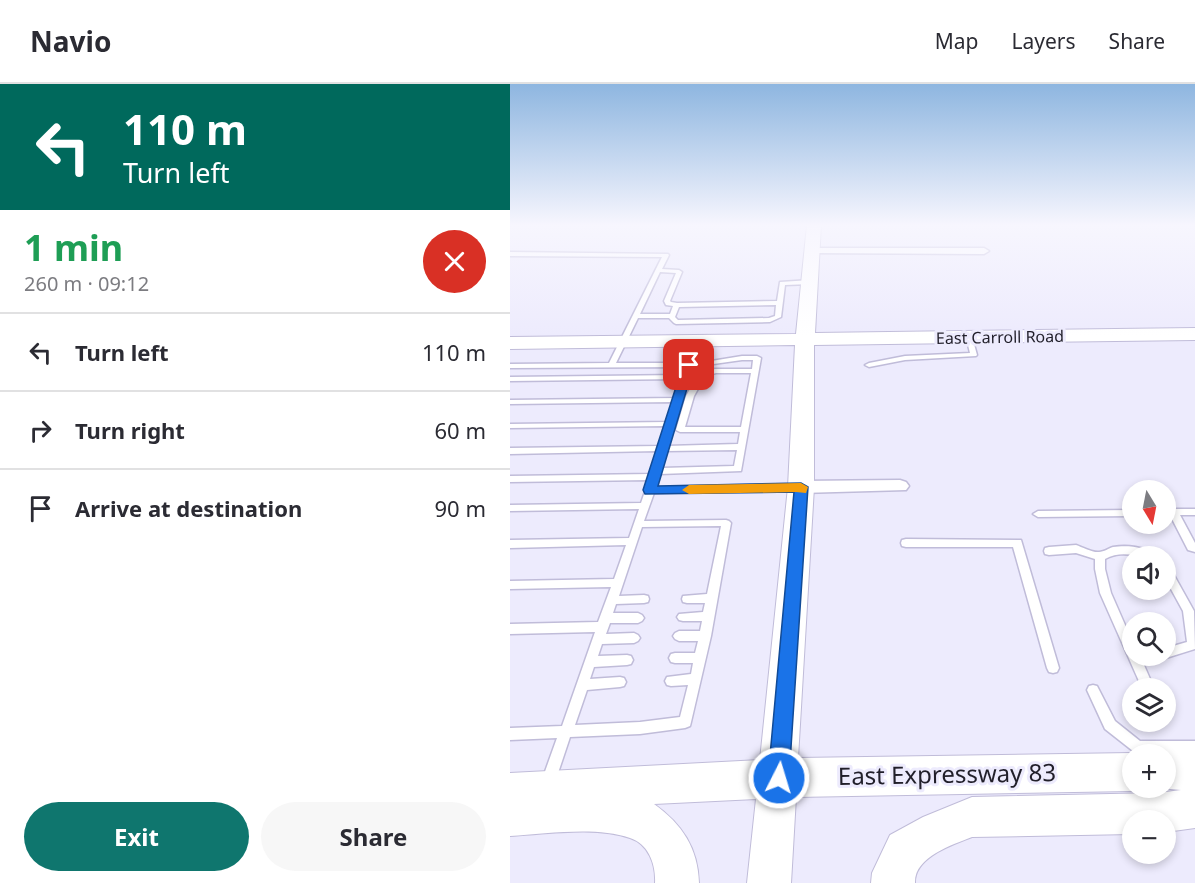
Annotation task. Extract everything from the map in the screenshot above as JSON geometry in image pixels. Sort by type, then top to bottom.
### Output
[{"type":"street","points":[[769,883],[801,487],[806,339],[812,262]]},
{"type":"street","name":"East Carroll Road","points":[[510,343],[1195,334]]},
{"type":"street","points":[[801,487],[900,486]]},
{"type":"street","points":[[1176,771],[1195,771]]},
{"type":"street","name":"East Expressway 83","points":[[528,792],[779,778],[1122,772]]},
{"type":"street","points":[[893,883],[893,873],[905,850],[937,831],[972,817],[1158,813],[1195,808]]},
{"type":"street","points":[[510,816],[591,812],[640,819],[661,835],[677,864],[677,883]]},
{"type":"lane","points":[[611,365],[663,262]]},
{"type":"lane","points":[[659,270],[679,272],[667,301],[668,304],[779,303]]},
{"type":"lane","points":[[677,305],[673,316],[676,322],[770,321],[778,317],[782,283],[811,282]]},
{"type":"lane","points":[[636,316],[673,316]]},
{"type":"lane","points":[[869,365],[905,358],[974,356],[969,337]]},
{"type":"lane","points":[[510,366],[689,365],[757,358],[738,469],[510,479]]},
{"type":"lane","points":[[528,792],[566,731],[656,474],[689,365]]},
{"type":"lane","points":[[680,430],[690,396],[702,375],[715,371],[755,371]]},
{"type":"lane","points":[[510,379],[685,377]]},
{"type":"lane","points":[[510,402],[677,400]]},
{"type":"lane","points":[[510,426],[669,427],[680,430],[744,429]]},
{"type":"lane","points":[[510,450],[741,447]]},
{"type":"lane","points":[[650,490],[801,487]]},
{"type":"lane","points":[[510,508],[644,506]]},
{"type":"lane","points":[[1176,512],[1195,512]]},
{"type":"lane","points":[[1038,514],[1122,513]]},
{"type":"lane","points":[[510,734],[640,728],[685,722],[705,636],[726,523],[638,524]]},
{"type":"lane","points":[[1176,523],[1192,547],[1195,548]]},
{"type":"lane","points":[[510,544],[632,541]]},
{"type":"lane","points":[[906,543],[1017,543],[1053,668]]},
{"type":"lane","points":[[1049,551],[1076,549],[1100,557]]},
{"type":"lane","points":[[1122,551],[1106,552],[1100,557],[1099,569],[1122,628]]},
{"type":"lane","points":[[510,585],[618,583]]},
{"type":"lane","points":[[1176,589],[1188,611],[1193,645],[1176,651]]},
{"type":"lane","points":[[687,599],[712,598]]},
{"type":"lane","points":[[612,600],[644,599]]},
{"type":"lane","points":[[683,617],[708,616]]},
{"type":"lane","points":[[510,629],[638,618]]},
{"type":"lane","points":[[679,636],[705,636]]},
{"type":"lane","points":[[598,639],[634,638]]},
{"type":"lane","points":[[675,658],[700,658]]},
{"type":"lane","points":[[590,662],[627,660]]},
{"type":"lane","points":[[671,681],[696,679]]},
{"type":"lane","points":[[582,685],[620,682]]},
{"type":"lane","points":[[1093,690],[1110,725],[1138,747],[1195,747]]},
{"type":"slow traffic","points":[[689,490],[801,487],[801,490]]},
{"type":"route","points":[[689,365],[650,490],[801,487],[779,778]]}]
